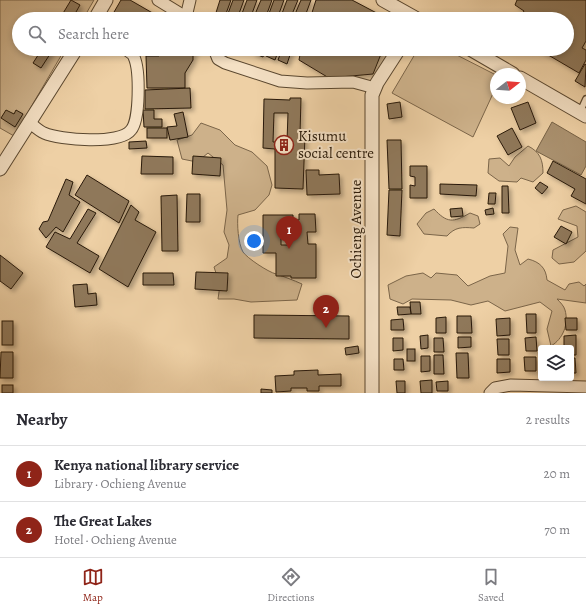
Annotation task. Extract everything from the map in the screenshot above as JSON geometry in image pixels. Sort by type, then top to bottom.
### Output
[{"type":"street","points":[[99,12],[106,0]]},
{"type":"street","points":[[158,0],[177,12]]},
{"type":"street","points":[[188,12],[190,0]]},
{"type":"street","points":[[383,0],[404,12]]},
{"type":"street","points":[[0,169],[4,152],[29,122],[71,56]]},
{"type":"street","points":[[29,122],[44,133],[96,140],[117,138],[131,131],[135,123],[138,81],[133,56]]},
{"type":"street","points":[[217,56],[218,59],[224,63],[280,81],[307,83],[353,82],[375,88]]},
{"type":"street","name":"Ochieng Avenue","points":[[372,393],[372,95],[395,56]]},
{"type":"street","points":[[482,56],[503,68]]},
{"type":"street","points":[[526,81],[583,114]]},
{"type":"street","points":[[490,393],[495,388],[506,385],[563,389],[586,387]]},
{"type":"lane","points":[[583,114],[586,99]]},
{"type":"shaded area","points":[[0,0],[94,0],[87,12],[12,12],[12,56],[61,56],[14,136],[0,128]]},
{"type":"shaded area","points":[[414,56],[459,56],[490,72],[490,100],[473,137],[392,93]]},
{"type":"shaded area","points":[[552,122],[586,142],[586,166],[581,175],[536,151]]},
{"type":"shaded area","points":[[201,123],[220,130],[235,145],[252,152],[267,166],[272,185],[269,195],[255,210],[238,215],[240,244],[245,255],[268,271],[302,284],[297,300],[251,302],[234,299],[218,299],[220,285],[214,267],[227,258],[229,245],[224,232],[227,210],[223,165],[208,153],[197,162],[182,159],[177,140],[192,135]]},
{"type":"shaded area","points":[[528,146],[538,154],[542,164],[543,173],[533,182],[521,178],[517,182],[499,181],[488,173],[489,159],[500,158],[509,166],[515,157]]},
{"type":"shaded area","points":[[576,206],[586,212],[586,251],[574,262],[559,264],[552,258],[553,250],[578,237],[577,226],[558,219],[563,210]]},
{"type":"shaded area","points":[[434,209],[443,217],[450,220],[459,219],[470,213],[478,216],[480,224],[474,228],[456,229],[447,236],[424,234],[417,224],[426,213]]},
{"type":"shaded area","points":[[510,227],[518,228],[515,250],[520,265],[528,259],[536,262],[544,269],[547,280],[565,290],[569,284],[579,282],[584,286],[586,284],[586,303],[557,299],[562,304],[566,315],[566,321],[562,335],[552,345],[551,345],[547,329],[552,311],[540,302],[505,311],[488,301],[471,305],[451,300],[412,299],[403,304],[390,299],[388,285],[406,276],[423,273],[431,278],[436,273],[457,275],[468,286],[490,276],[505,273],[508,246],[503,234]]},
{"type":"building","points":[[71,0],[80,5],[76,12],[64,12]]},
{"type":"building","points":[[121,0],[130,0],[151,12],[114,12]]},
{"type":"building","points":[[220,0],[231,0],[227,12],[216,12]]},
{"type":"building","points":[[233,0],[244,0],[240,12],[229,12]]},
{"type":"building","points":[[247,0],[257,0],[253,12],[243,12]]},
{"type":"building","points":[[261,0],[272,0],[268,12],[256,12]]},
{"type":"building","points":[[274,0],[284,0],[280,12],[270,12]]},
{"type":"building","points":[[287,0],[298,0],[293,12],[283,12]]},
{"type":"building","points":[[301,0],[311,0],[307,12],[296,12]]},
{"type":"building","points":[[316,0],[352,0],[375,12],[312,12]]},
{"type":"building","points":[[517,0],[586,0],[586,41],[582,48],[586,50],[586,60],[579,73],[550,56],[574,56],[574,12],[523,12],[515,5]]},
{"type":"building","points":[[38,56],[49,56],[41,68],[33,63]]},
{"type":"building","points":[[146,56],[193,56],[193,60],[185,73],[185,88],[147,88]]},
{"type":"building","points":[[266,56],[276,56],[275,60]]},
{"type":"building","points":[[279,56],[290,56],[287,64],[278,60]]},
{"type":"building","points":[[300,56],[380,56],[373,74],[329,78],[299,60]]},
{"type":"building","points":[[585,64],[586,65],[585,87],[575,81]]},
{"type":"building","points":[[190,88],[191,108],[145,109],[145,90]]},
{"type":"building","name":"Kisumu social centre","points":[[290,98],[301,98],[300,134],[305,135],[303,189],[275,188],[275,149],[263,148],[264,99],[290,100]],"holes":[[[274,113],[288,113],[287,142],[273,142]]]},
{"type":"building","points":[[400,102],[402,117],[389,119],[387,104]]},
{"type":"building","points":[[528,102],[536,123],[520,130],[511,108],[526,104]]},
{"type":"building","points":[[6,110],[14,114],[16,110],[23,114],[15,127],[1,118]]},
{"type":"building","points":[[143,110],[154,110],[154,119],[162,119],[162,127],[144,127]]},
{"type":"building","points":[[183,112],[188,137],[170,140],[167,127],[177,126],[174,114]]},
{"type":"building","points":[[147,128],[167,128],[167,138],[147,138]]},
{"type":"building","points":[[512,128],[522,147],[508,155],[497,136]]},
{"type":"building","points":[[387,140],[401,140],[402,189],[389,189]]},
{"type":"building","points":[[146,141],[147,148],[129,149],[129,142]]},
{"type":"building","points":[[142,156],[173,157],[173,174],[141,174]]},
{"type":"building","points":[[193,156],[221,158],[220,176],[192,174]]},
{"type":"building","points":[[553,161],[586,179],[586,204],[571,196],[575,189],[547,173]]},
{"type":"building","points":[[410,166],[427,166],[427,198],[410,198],[410,185],[415,186],[415,177],[410,176]]},
{"type":"building","points":[[306,170],[319,170],[319,175],[339,174],[340,194],[307,195]]},
{"type":"building","points":[[87,175],[129,201],[119,223],[75,195]]},
{"type":"building","points":[[66,179],[73,182],[69,195],[80,202],[63,232],[56,227],[46,238],[39,229],[43,222],[48,221]]},
{"type":"building","points":[[540,182],[548,187],[542,194],[535,188]]},
{"type":"building","points":[[440,184],[477,185],[476,196],[440,194]]},
{"type":"building","points":[[502,186],[508,186],[509,213],[502,213]]},
{"type":"building","points":[[389,190],[402,190],[400,236],[387,235]]},
{"type":"building","points":[[489,193],[496,193],[495,204],[488,204]]},
{"type":"building","points":[[187,194],[200,194],[200,222],[186,222]]},
{"type":"building","points":[[177,195],[178,251],[162,251],[161,196]]},
{"type":"building","points":[[131,205],[139,212],[135,220],[156,232],[128,287],[99,269]]},
{"type":"building","points":[[462,208],[463,216],[451,217],[450,209]]},
{"type":"building","points":[[493,208],[494,214],[486,215],[485,210]]},
{"type":"building","points":[[88,209],[96,213],[77,243],[99,256],[90,273],[46,247],[55,232],[70,239]]},
{"type":"building","points":[[299,214],[315,214],[316,232],[307,232],[308,244],[316,244],[316,278],[291,278],[291,276],[276,276],[276,253],[263,253],[263,215],[293,215],[293,220],[299,220]],"holes":[[[281,232],[290,232],[290,245],[281,245]]]},
{"type":"building","points":[[561,226],[572,232],[566,244],[554,237]]},
{"type":"building","points":[[0,255],[23,273],[11,289],[0,281]]},
{"type":"building","points":[[196,272],[228,273],[227,291],[195,289]]},
{"type":"building","points":[[143,273],[173,273],[174,285],[143,285]]},
{"type":"building","points":[[87,284],[88,294],[96,293],[97,305],[75,307],[73,285]]},
{"type":"building","points":[[410,302],[420,302],[421,314],[411,314]]},
{"type":"building","points":[[397,307],[410,307],[411,314],[398,315]]},
{"type":"building","points":[[526,314],[536,314],[536,333],[527,333]]},
{"type":"building","points":[[254,315],[349,316],[349,339],[254,338]]},
{"type":"building","points":[[457,316],[471,316],[472,333],[457,333]]},
{"type":"building","points":[[446,317],[446,333],[436,333],[436,318]]},
{"type":"building","points":[[510,318],[510,335],[497,336],[496,319]]},
{"type":"building","points":[[565,318],[577,318],[577,330],[566,330]]},
{"type":"building","points":[[403,319],[404,330],[391,330],[391,320]]},
{"type":"building","points":[[2,321],[13,321],[13,345],[2,345]]},
{"type":"building","points":[[428,335],[428,348],[421,349],[420,336]]},
{"type":"building","points":[[576,335],[576,355],[574,355],[574,345],[564,345],[564,336]]},
{"type":"building","points":[[458,337],[471,337],[471,347],[458,348]]},
{"type":"building","points":[[536,337],[537,351],[526,351],[525,338]]},
{"type":"building","points":[[393,338],[403,338],[403,350],[393,351]]},
{"type":"building","points":[[434,338],[443,338],[444,352],[434,352]]},
{"type":"building","points":[[497,339],[509,339],[509,355],[498,355]]},
{"type":"building","points":[[358,346],[359,353],[346,355],[345,348]]},
{"type":"building","points":[[407,349],[415,349],[415,361],[407,361]]},
{"type":"building","points":[[1,352],[13,352],[13,378],[0,378]]},
{"type":"building","points":[[456,353],[468,353],[469,378],[457,378]]},
{"type":"building","points":[[434,355],[443,355],[444,374],[434,374]]},
{"type":"building","points":[[421,356],[430,356],[430,371],[421,372]]},
{"type":"building","points":[[524,357],[536,357],[536,371],[525,371]]},
{"type":"building","points":[[574,358],[575,358],[576,373],[574,373]]},
{"type":"building","points":[[394,359],[403,359],[404,370],[394,370]]},
{"type":"building","points":[[497,359],[510,359],[510,372],[497,373]]},
{"type":"building","points":[[318,370],[318,375],[341,374],[341,386],[319,386],[319,391],[307,391],[307,388],[291,388],[291,391],[276,392],[275,376],[294,375],[294,371]]},
{"type":"building","points":[[432,380],[432,393],[421,393],[420,381]]},
{"type":"building","points":[[396,381],[405,381],[405,393],[397,393]]},
{"type":"building","points":[[448,381],[448,391],[437,391],[436,382]]},
{"type":"building","points":[[2,385],[13,385],[13,393],[2,393]]},
{"type":"building","points":[[261,389],[272,390],[272,393],[261,393]]},
{"type":"place","name":"Kisumu social centre","points":[[284,145]]},
{"type":"place","name":"Kenya national library service","points":[[289,249]]},
{"type":"place","name":"The Great Lakes","points":[[326,328]]}]
